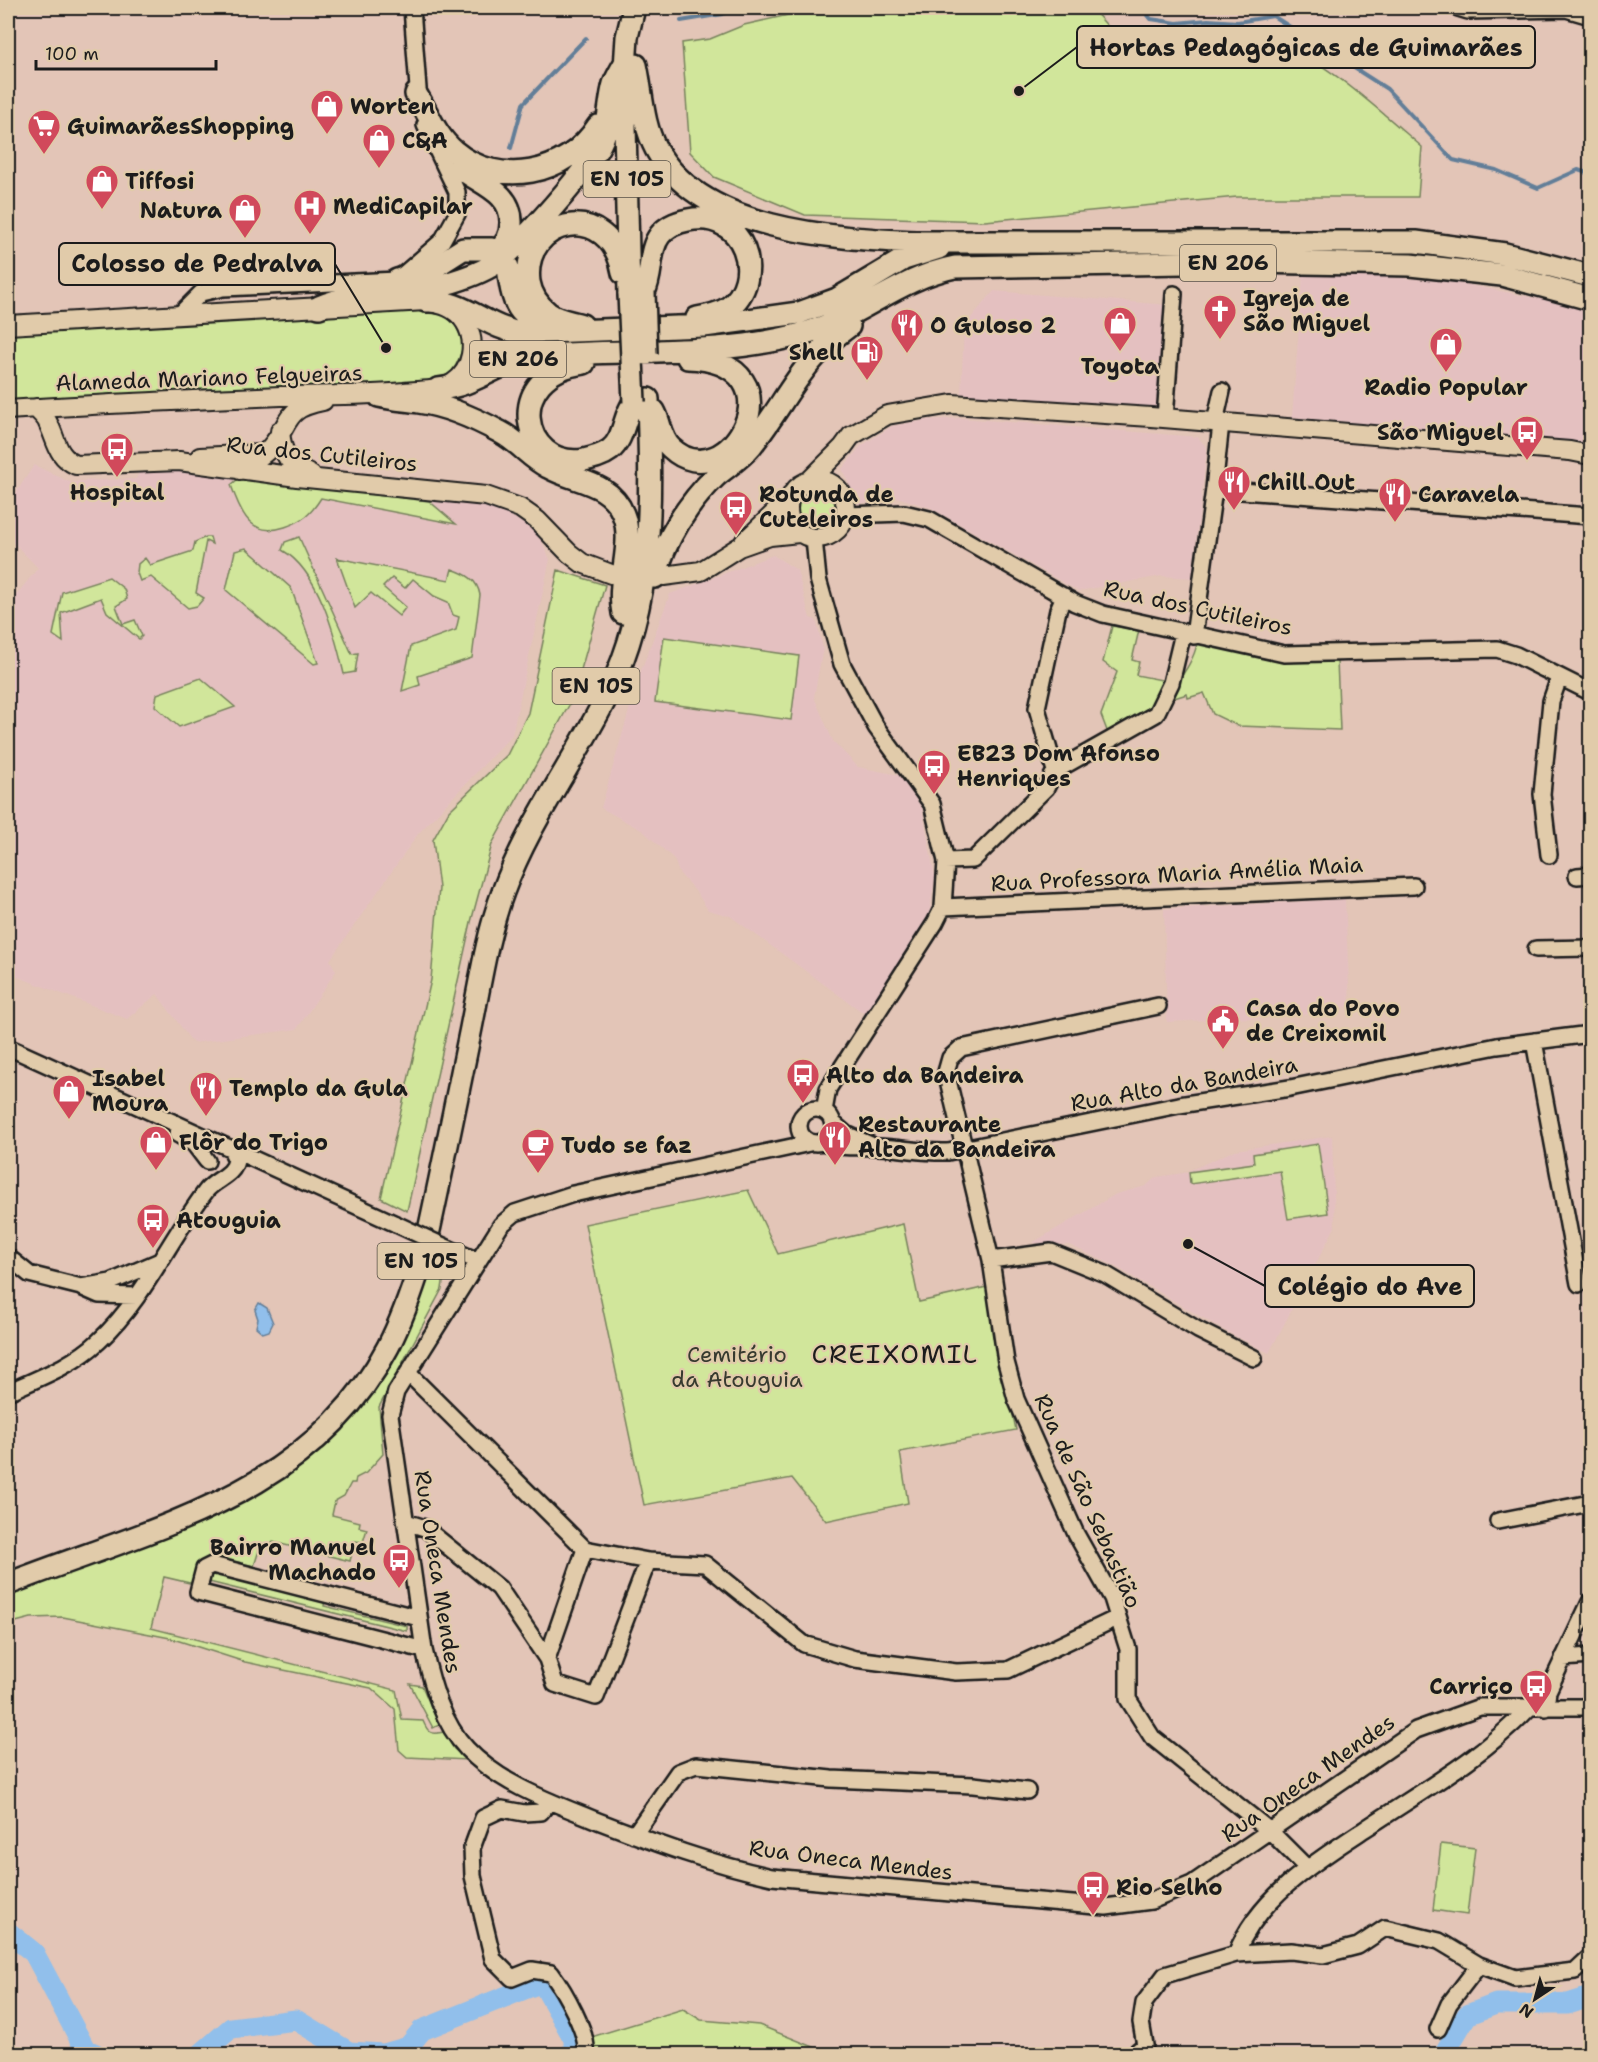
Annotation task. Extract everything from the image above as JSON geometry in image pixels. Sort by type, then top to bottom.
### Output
[{"type":"highway","name":"EN 105","points":[[8,1584],[191,1516],[252,1486],[317,1439],[356,1396],[376,1367],[404,1312],[425,1250],[482,973],[503,892],[519,855],[620,667],[629,614],[638,517],[641,401],[630,64],[634,8]]},
{"type":"highway","name":"EN 105","points":[[630,64],[647,8]]},
{"type":"highway","points":[[416,94],[435,129],[454,151],[485,168],[523,173],[549,167],[584,145],[602,118],[615,84],[630,64]]},
{"type":"highway","points":[[630,64],[645,118],[657,150],[688,186],[722,207],[763,222],[834,236],[915,242],[1002,243]]},
{"type":"highway","points":[[319,307],[339,298],[418,290],[453,282],[483,271],[514,248],[583,169],[603,138],[615,84]]},
{"type":"highway","points":[[427,130],[450,159],[500,195],[511,212],[511,229],[506,244],[494,255],[453,282]]},
{"type":"highway","points":[[563,322],[540,306],[530,286],[528,275],[531,257],[536,246],[543,238],[562,227],[585,226],[607,236],[637,293],[650,280],[652,258],[659,236],[674,224],[698,218],[711,219],[732,228],[740,237],[747,269],[736,300],[722,312],[677,319],[665,327]]},
{"type":"highway","name":"EN 206","points":[[426,301],[452,303],[494,325],[513,332],[545,333],[732,324],[799,313],[837,299],[889,267],[922,253],[952,246],[1002,243],[1416,242],[1505,254],[1590,276]]},
{"type":"highway","points":[[397,280],[430,270],[463,249],[492,249]]},
{"type":"highway","name":"EN 206","points":[[438,389],[469,384],[518,359],[664,350],[782,339],[837,323],[921,276],[955,267],[1245,262],[1410,265],[1502,275],[1590,300]]},
{"type":"highway","points":[[508,267],[511,294],[519,310],[536,322],[573,322],[591,329]]},
{"type":"highway","points":[[379,396],[434,405],[471,418],[511,438],[549,468],[594,484],[611,496],[625,520],[626,548],[619,596],[629,614],[647,603],[662,553],[690,507],[714,479],[750,448],[813,356],[862,317],[870,304]]},
{"type":"highway","points":[[604,354],[593,362],[562,367],[538,386],[529,411],[529,424],[534,437],[544,450],[560,458],[579,460],[597,458],[610,450],[620,438],[627,412],[641,401],[671,448],[687,457],[709,458],[729,449],[743,433],[747,423],[748,397],[733,370],[709,360],[674,359],[664,350]]},
{"type":"highway","name":"EN 105","points":[[8,1571],[198,1500],[256,1469],[293,1443],[323,1415],[366,1360],[385,1323],[409,1259],[477,933],[491,886],[508,848],[598,682],[629,614]]},
{"type":"main road","name":"Alameda Mariano Felgueiras","points":[[8,325],[426,301],[455,310],[466,323],[471,340],[470,359],[462,375],[453,383],[438,389],[379,396],[255,397],[8,410]]},
{"type":"main road","points":[[240,470],[270,449],[290,416],[304,405],[343,397]]},
{"type":"main road","points":[[664,576],[701,572],[739,547],[789,499],[801,484],[810,480],[851,436],[887,415],[952,404],[1166,418],[1570,451],[1590,455]]},
{"type":"main road","name":"Rua dos Cutileiros","points":[[36,408],[48,421],[59,452],[65,460],[76,465],[179,460],[240,470],[496,498],[520,508],[537,520],[582,563],[611,574]]},
{"type":"main road","points":[[280,431],[284,456],[293,466],[315,477]]},
{"type":"main road","points":[[836,487],[837,466],[843,447]]},
{"type":"main road","points":[[179,460],[202,456],[261,454]]},
{"type":"main road","points":[[739,547],[770,536],[807,536],[837,531],[846,516],[844,500],[836,487],[828,482],[810,480]]},
{"type":"main road","points":[[789,499],[789,519],[807,536]]},
{"type":"street","points":[[179,315],[201,293],[223,288],[397,280],[442,241],[457,214],[457,192],[427,130],[416,94],[412,8]]},
{"type":"street","points":[[1458,8],[1468,11],[1566,9],[1590,16]]},
{"type":"street","points":[[1166,418],[1174,294]]},
{"type":"street","points":[[8,315],[31,323]]},
{"type":"street","points":[[946,861],[973,860],[1046,788],[1055,771],[1155,714],[1171,683],[1188,634],[1214,489],[1221,423],[1217,413],[1222,391]]},
{"type":"street","points":[[1214,489],[1590,516]]},
{"type":"street","name":"Rua dos Cutileiros","points":[[846,516],[904,513],[929,519],[1064,596],[1102,614],[1241,646],[1297,654],[1484,648],[1516,655],[1590,692]]},
{"type":"street","points":[[799,1121],[800,1134],[816,1142],[831,1134],[828,1089],[935,923],[942,907],[946,861],[932,804],[876,727],[842,664],[807,536]]},
{"type":"street","points":[[1055,771],[1037,708],[1058,610],[1064,596]]},
{"type":"street","points":[[1549,855],[1542,794],[1551,700],[1559,678]]},
{"type":"street","name":"Rua Professora Maria Amélia Maia","points":[[942,907],[1414,886]]},
{"type":"street","points":[[1536,949],[1590,948]]},
{"type":"street","name":"Rua de São Sebastião","points":[[1158,1006],[961,1048],[950,1058],[946,1072],[978,1214],[991,1260],[1006,1362],[1016,1399],[1076,1534],[1112,1598],[1128,1649],[1128,1700],[1152,1737],[1270,1831],[1306,1867]]},
{"type":"street","name":"Rua Alto da Bandeira","points":[[816,1142],[840,1148],[877,1147],[925,1153],[965,1150],[1179,1105],[1290,1088],[1497,1046],[1590,1035]]},
{"type":"street","points":[[1534,1041],[1579,1284]]},
{"type":"street","points":[[8,1047],[478,1262]]},
{"type":"street","points":[[8,1057],[194,1144],[216,1174],[230,1172],[257,1161]]},
{"type":"street","points":[[774,1149],[809,1110],[828,1116]]},
{"type":"street","name":"Rua Alto da Bandeira","points":[[828,1116],[846,1134],[877,1147]]},
{"type":"street","name":"Rua Oneca Mendes","points":[[816,1142],[774,1149],[573,1194],[515,1213],[501,1225],[396,1392],[390,1414],[419,1618],[432,1685],[450,1725],[467,1749],[497,1774],[549,1802],[634,1835],[719,1865],[771,1877],[1106,1907],[1151,1901],[1192,1884],[1416,1730],[1480,1707],[1588,1708]]},
{"type":"street","points":[[207,1189],[211,1151],[228,1148]]},
{"type":"street","points":[[8,1392],[70,1363],[99,1341],[136,1296],[207,1189],[230,1172],[236,1160],[228,1148]]},
{"type":"street","points":[[991,1260],[1051,1252],[1105,1274],[1198,1330],[1254,1358]]},
{"type":"street","points":[[8,1257],[30,1274],[81,1287],[99,1295],[136,1296]]},
{"type":"street","points":[[81,1287],[111,1282],[160,1261]]},
{"type":"street","points":[[111,1282],[136,1296]]},
{"type":"street","points":[[408,1373],[585,1549],[648,1561],[705,1564],[804,1644],[855,1659],[956,1672],[1008,1670],[1117,1618]]},
{"type":"street","points":[[1498,1521],[1590,1503]]},
{"type":"street","points":[[406,1522],[425,1528],[499,1588],[547,1659],[555,1684],[596,1697],[648,1561]]},
{"type":"street","points":[[547,1659],[585,1549]]},
{"type":"street","points":[[419,1618],[212,1565],[204,1569],[198,1592],[424,1650]]},
{"type":"street","points":[[1546,1708],[1548,1691],[1590,1602]]},
{"type":"street","points":[[1563,1658],[1590,1656]]},
{"type":"street","points":[[1236,1954],[1242,1938],[1262,1911],[1306,1867],[1481,1752],[1530,1707]]},
{"type":"street","points":[[634,1835],[678,1772],[696,1765],[831,1779],[973,1785],[1027,1791]]},
{"type":"street","points":[[549,1802],[541,1812],[524,1813],[502,1809],[483,1818],[472,1848],[472,1876],[493,1959],[512,1978],[532,1970],[551,1973],[561,1987],[579,2025],[587,2049],[586,2055]]},
{"type":"street","points":[[1134,2055],[1144,2045],[1142,2022],[1144,2003],[1165,1975],[1236,1954],[1291,1951],[1323,1955],[1358,1946],[1385,1928],[1439,1941],[1479,1965],[1515,1978],[1575,1971],[1590,1957]]},
{"type":"street","points":[[1438,2029],[1449,2004],[1479,1965]]},
{"type":"shaded area","points":[[1303,274],[1363,275],[1455,282],[1571,305],[1590,312],[1590,445],[1292,417]]},
{"type":"shaded area","points":[[994,291],[1169,305],[1160,408],[961,394],[964,326]]},
{"type":"shaded area","points":[[961,418],[1198,437],[1207,448],[1192,578],[1162,576],[1078,591],[931,508],[897,497],[858,504],[842,469],[861,446],[892,426],[926,420]]},
{"type":"shaded area","points":[[34,465],[72,483],[136,479],[140,470],[200,471],[489,504],[536,530],[550,559],[512,735],[418,834],[330,960],[336,971],[297,1029],[193,1043],[157,994],[127,1019],[8,973],[8,605],[38,568],[8,537],[8,505]]},
{"type":"shaded area","points":[[773,555],[797,570],[810,618],[816,620],[823,648],[814,697],[833,741],[858,767],[899,775],[922,808],[935,877],[929,916],[865,1014],[730,916],[708,910],[697,893],[679,873],[674,859],[643,831],[601,808],[639,676],[670,594]]},
{"type":"shaded area","points":[[1345,899],[1350,1006],[1295,1016],[1167,1022],[1164,909]]},
{"type":"shaded area","points":[[1332,1136],[1335,1227],[1269,1353],[1227,1332],[1111,1264],[1069,1245],[1032,1243],[1116,1194],[1146,1186],[1156,1177],[1184,1173],[1235,1150]]},
{"type":"green space","points":[[819,8],[1081,8],[1093,10],[1140,62],[1188,47],[1225,40],[1243,38],[1274,41],[1310,58],[1330,72],[1371,103],[1422,147],[1418,197],[1237,197],[985,221],[805,215],[714,177],[690,152],[682,43],[710,39],[744,25]]},
{"type":"green space","points":[[432,309],[452,318],[464,344],[453,370],[443,377],[427,382],[8,401],[8,332]]},
{"type":"green space","points":[[238,479],[429,501],[456,524],[321,498],[310,513],[297,522],[273,530],[264,529],[249,521],[239,505],[231,485]]},
{"type":"green space","points":[[817,486],[834,493],[841,510],[834,527],[817,534],[800,527],[793,510],[800,493]]},
{"type":"green space","points":[[210,537],[212,544],[206,541],[196,593],[204,598],[197,606],[188,608],[151,577],[140,581],[137,573],[138,564],[145,558],[150,565],[193,551],[195,542]]},
{"type":"green space","points":[[299,537],[352,654],[358,653],[355,672],[344,674],[336,641],[316,588],[295,560],[282,550],[285,542]]},
{"type":"green space","points":[[246,548],[291,588],[318,663],[314,664],[226,590],[235,551]]},
{"type":"green space","points":[[337,558],[449,580],[452,569],[470,578],[479,589],[480,595],[472,658],[418,676],[420,685],[402,691],[411,646],[456,630],[459,617],[453,615],[448,602],[434,596],[413,579],[405,588],[392,578],[383,587],[406,607],[399,616],[371,593],[355,608]]},
{"type":"green space","points":[[558,570],[605,585],[573,698],[492,844],[471,922],[407,1211],[381,1198],[431,980],[439,888],[433,840],[449,811],[507,755],[528,713]]},
{"type":"green space","points":[[109,577],[124,589],[127,599],[116,606],[123,624],[135,620],[142,636],[139,639],[107,612],[101,598],[61,613],[63,642],[53,635],[62,592]]},
{"type":"green space","points":[[1112,626],[1139,630],[1132,660],[1139,662],[1136,675],[1167,681],[1153,711],[1109,736],[1101,715],[1117,672],[1103,662]]},
{"type":"green space","points":[[664,637],[799,656],[791,720],[655,702]]},
{"type":"green space","points":[[1197,643],[1287,661],[1337,661],[1340,730],[1238,726],[1213,714],[1204,693],[1188,698],[1187,694],[1165,701],[1188,665]]},
{"type":"green space","points":[[201,678],[235,707],[179,727],[155,706],[157,694]]},
{"type":"green space","points":[[1318,1144],[1328,1213],[1288,1219],[1280,1171],[1190,1184],[1189,1172],[1254,1163],[1253,1154]]},
{"type":"green space","name":"Cemitério da Atouguia","points":[[748,1190],[778,1254],[903,1224],[919,1302],[987,1287],[1016,1430],[900,1452],[908,1503],[826,1521],[792,1478],[644,1505],[585,1224]]},
{"type":"green space","points":[[431,1255],[446,1262],[442,1289],[379,1407],[383,1454],[366,1473],[356,1478],[355,1483],[351,1483],[344,1496],[335,1501],[332,1515],[360,1522],[359,1527],[367,1529],[363,1542],[355,1541],[350,1561],[273,1542],[267,1548],[260,1547],[254,1566],[213,1556],[200,1561],[194,1584],[164,1577],[151,1628],[396,1690],[402,1720],[423,1721],[430,1732],[444,1732],[454,1749],[467,1760],[407,1757],[399,1750],[395,1709],[371,1688],[245,1662],[170,1638],[63,1617],[31,1618],[8,1624],[8,1592],[327,1440]]},
{"type":"green space","points":[[211,1571],[325,1599],[324,1606],[407,1626],[407,1631],[205,1581]]},
{"type":"green space","points":[[410,1684],[422,1686],[439,1725],[433,1728]]},
{"type":"green space","points":[[1441,1844],[1475,1848],[1467,1915],[1433,1910]]},
{"type":"green space","points":[[683,2009],[701,2020],[759,2025],[831,2054],[590,2054],[588,2038]]},
{"type":"water","points":[[259,1303],[267,1308],[273,1323],[269,1331],[263,1333],[256,1327],[258,1319],[255,1310]]},
{"type":"waterway","points":[[681,21],[723,14],[731,8]]},
{"type":"waterway","points":[[1142,8],[1151,19],[1177,23],[1208,20],[1238,22],[1273,16],[1387,89],[1453,160],[1496,170],[1538,188],[1578,170],[1590,174]]},
{"type":"waterway","points":[[511,148],[523,104],[586,38]]},
{"type":"waterway","name":"Rio Selho","points":[[8,1932],[34,1953],[85,2049],[96,2054]]},
{"type":"waterway","name":"Rio Selho","points":[[201,2054],[231,2028],[296,2020],[349,2052],[384,2054],[408,2047],[422,2030],[542,1982],[574,2039],[574,2054]]},
{"type":"waterway","name":"Rio Selho","points":[[1444,2054],[1467,2015],[1496,2004],[1568,2004],[1590,1997]]},
{"type":"place","name":"Hortas Pedagógicas de Guimarães","points":[[1019,91]]},
{"type":"place","name":"Worten","points":[[327,135]]},
{"type":"place","name":"GuimarãesShopping","points":[[44,155]]},
{"type":"place","name":"C&A","points":[[379,169]]},
{"type":"place","name":"Tiffosi","points":[[102,210]]},
{"type":"place","name":"MediCapilar","points":[[310,235]]},
{"type":"place","name":"Natura","points":[[245,239]]},
{"type":"place","name":"Igreja de São Miguel","points":[[1220,340]]},
{"type":"place","name":"Colosso de Pedralva","points":[[386,348]]},
{"type":"place","name":"Toyota","points":[[1120,352]]},
{"type":"place","name":"O Guloso 2","points":[[907,354]]},
{"type":"place","name":"Radio Popular","points":[[1446,373]]},
{"type":"place","name":"Shell","points":[[867,381]]},
{"type":"place","name":"São Miguel","points":[[1527,461]]},
{"type":"place","name":"Hospital","points":[[117,478]]},
{"type":"place","name":"Chill Out","points":[[1234,511]]},
{"type":"place","name":"Caravela","points":[[1395,523]]},
{"type":"place","name":"Rotunda de Cuteleiros","points":[[736,536]]},
{"type":"place","name":"EB23 Dom Afonso Henriques","points":[[934,795]]},
{"type":"place","name":"Casa do Povo de Creixomil","points":[[1223,1050]]},
{"type":"place","name":"Alto da Bandeira","points":[[803,1104]]},
{"type":"place","name":"Templo da Gula","points":[[206,1117]]},
{"type":"place","name":"Isabel Moura","points":[[69,1120]]},
{"type":"place","name":"Restaurante Alto da Bandeira","points":[[835,1166]]},
{"type":"place","name":"Flôr do Trigo","points":[[156,1171]]},
{"type":"place","name":"Tudo se faz","points":[[538,1174]]},
{"type":"place","name":"Colégio do Ave","points":[[1188,1244]]},
{"type":"place","name":"Atouguia","points":[[153,1249]]},
{"type":"place","name":"Bairro Manuel Machado","points":[[399,1589]]},
{"type":"place","name":"Carriço","points":[[1536,1715]]},
{"type":"place","name":"Rio Selho","points":[[1093,1916]]},
{"type":"district","name":"CREIXOMIL","points":[[895,1353]]}]
